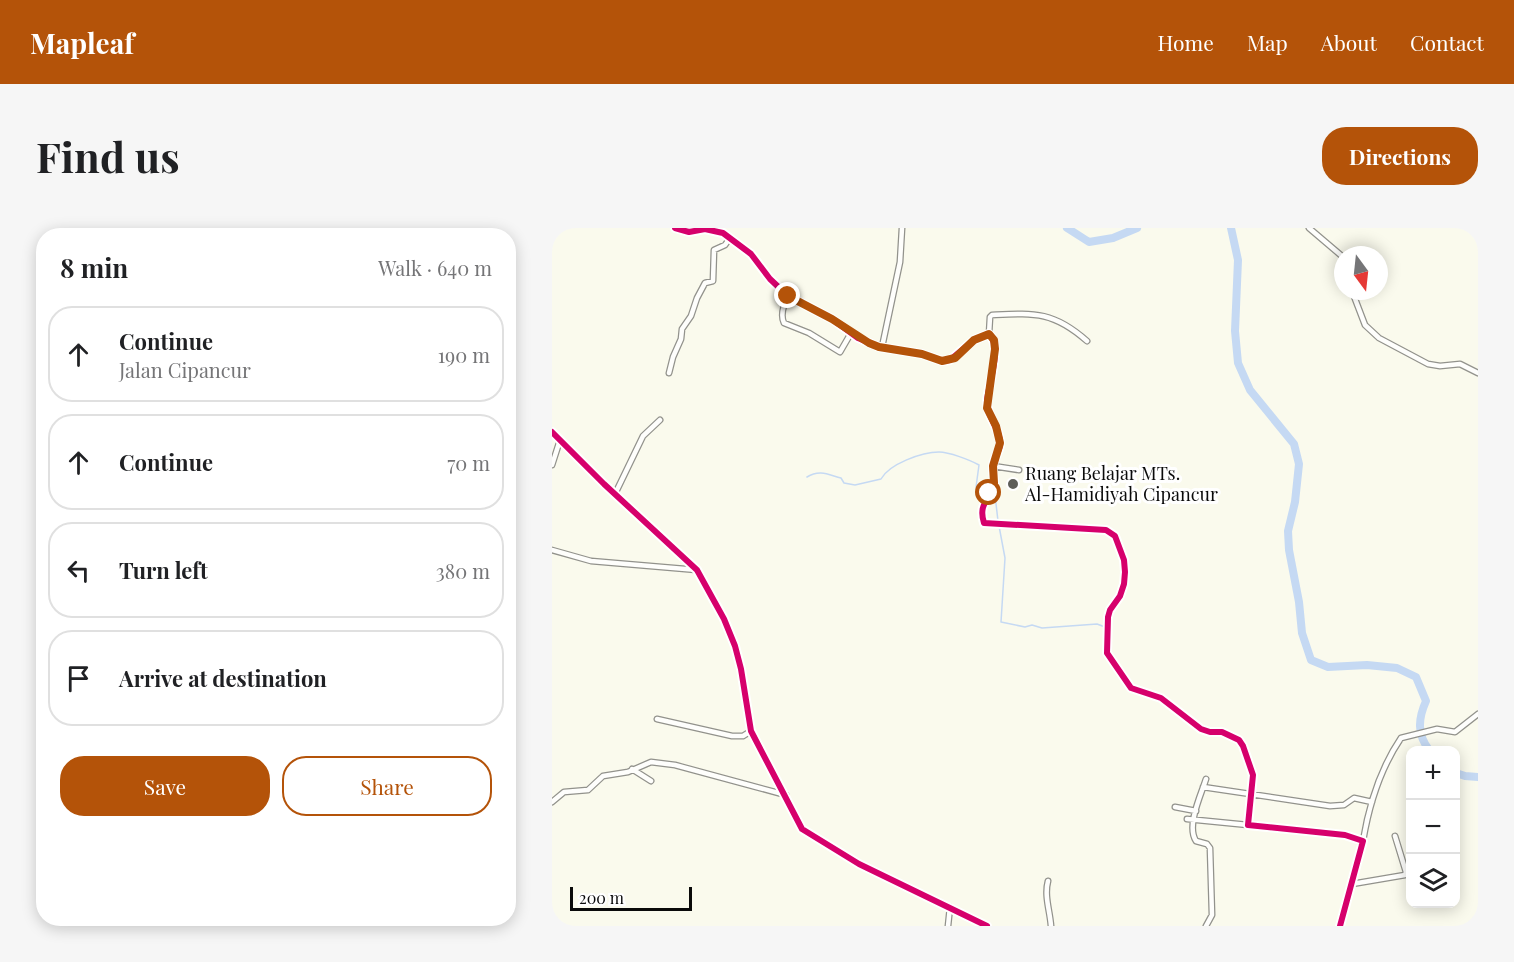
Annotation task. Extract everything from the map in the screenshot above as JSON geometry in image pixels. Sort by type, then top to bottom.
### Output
[{"type":"street","points":[[675,228],[688,232],[705,229],[723,233],[751,254],[770,279],[788,296],[832,319],[869,343],[922,354],[942,361],[955,358],[974,340],[989,334]]},
{"type":"street","points":[[882,347],[900,262],[902,228]]},
{"type":"street","points":[[1309,228],[1334,249]]},
{"type":"street","points":[[669,373],[681,339],[682,328],[691,316],[696,298],[705,283],[713,281],[714,250],[725,245],[730,238]]},
{"type":"street","points":[[788,296],[783,307],[784,323],[809,333],[840,352],[851,333]]},
{"type":"street","points":[[1355,300],[1365,325],[1379,338],[1428,364],[1440,366],[1460,364],[1478,372]]},
{"type":"street","points":[[1087,341],[1064,324],[1033,313],[992,315],[990,317],[989,334],[994,340],[995,349],[987,408],[996,426],[1000,443],[993,466],[994,483],[981,511],[983,520],[986,525],[1106,530],[1115,536],[1124,560],[1125,572],[1120,596],[1108,617],[1106,647],[1110,657],[1131,688],[1161,698],[1201,729],[1222,732],[1239,740],[1252,768],[1252,794],[1248,825]]},
{"type":"street","points":[[615,494],[643,436],[660,420]]},
{"type":"street","points":[[552,432],[697,570],[724,619],[735,646],[751,731],[802,829],[858,864],[987,926]]},
{"type":"street","points":[[552,465],[560,440]]},
{"type":"street","points":[[993,466],[1019,470]]},
{"type":"street","points":[[552,550],[591,561],[697,570]]},
{"type":"street","points":[[1340,926],[1372,802],[1389,756],[1401,738],[1434,729],[1455,732],[1478,714]]},
{"type":"street","points":[[657,719],[732,736],[742,736],[751,731]]},
{"type":"street","points":[[552,802],[564,792],[588,790],[603,776],[633,769],[646,762],[660,762],[786,795]]},
{"type":"street","points":[[633,769],[651,781]]},
{"type":"street","points":[[1206,779],[1194,821],[1194,838],[1210,846],[1212,915],[1206,926]]},
{"type":"street","points":[[1203,787],[1330,806],[1344,805],[1354,798],[1372,802]]},
{"type":"street","points":[[1175,807],[1196,811]]},
{"type":"street","points":[[1186,819],[1345,835],[1363,841]]},
{"type":"street","points":[[1352,884],[1406,875],[1395,836]]},
{"type":"street","points":[[1048,881],[1046,892],[1051,926]]},
{"type":"street","points":[[948,926],[950,907]]},
{"type":"waterway","points":[[1067,228],[1089,242],[1113,238],[1137,228]]},
{"type":"waterway","points":[[1231,228],[1238,260],[1235,331],[1238,363],[1250,390],[1294,444],[1299,464],[1295,502],[1288,531],[1289,550],[1299,602],[1302,633],[1311,660],[1328,667],[1367,665],[1397,668],[1416,677],[1426,701],[1421,714],[1420,726],[1426,746]]},
{"type":"waterway","points":[[807,477],[816,473],[824,473],[841,478],[844,483],[855,485],[881,479],[891,468],[915,457],[939,452],[948,453],[979,465],[976,487],[995,495],[998,521]]},
{"type":"waterway","points":[[999,526],[1005,558],[1001,622],[1042,628],[1097,624],[1105,627],[1105,643]]},
{"type":"waterway","points":[[1110,657],[1112,655],[1125,675]]},
{"type":"waterway","points":[[1127,679],[1137,688]]},
{"type":"waterway","points":[[1460,774],[1478,777]]},
{"type":"cycle path","points":[[675,228],[689,232],[705,229],[723,233],[751,254],[770,279],[788,296],[832,319],[858,338],[879,347],[922,354],[942,361],[950,360],[974,340],[989,334],[993,340],[995,357],[987,407],[998,433],[1000,445],[993,464],[994,485],[982,511],[984,523],[1106,530],[1115,536],[1124,560],[1125,572],[1120,596],[1108,617],[1107,653],[1131,688],[1161,698],[1201,729],[1222,732],[1239,740],[1253,775],[1248,825],[1345,835],[1363,841],[1340,926]]},
{"type":"cycle path","points":[[552,432],[604,484],[697,570],[724,619],[735,646],[751,731],[802,829],[859,864],[987,926]]},
{"type":"place","name":"Ruang Belajar MTs. Al-Hamidiyah Cipancur","points":[[1013,484]]},
{"type":"route","points":[[788,296],[819,311],[869,343],[879,347],[922,354],[942,361],[955,358],[974,340],[989,334],[994,340],[995,349],[987,408],[996,426],[1000,443],[993,466],[993,488],[989,493]]}]
